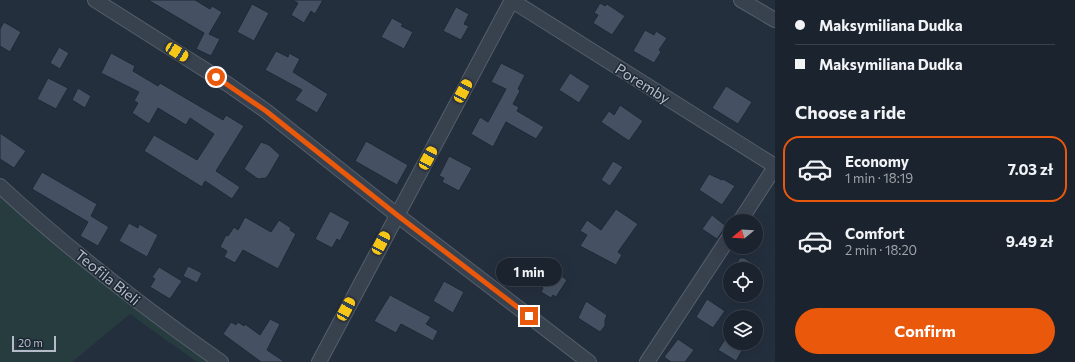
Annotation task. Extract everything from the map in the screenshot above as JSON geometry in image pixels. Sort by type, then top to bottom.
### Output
[{"type":"street","points":[[95,0],[229,85],[266,111],[397,215],[589,362]]},
{"type":"street","points":[[741,0],[775,20]]},
{"type":"street","points":[[319,362],[397,215],[518,2]]},
{"type":"street","name":"Poremby","points":[[518,2],[775,166]]},
{"type":"street","points":[[744,214],[775,166]]},
{"type":"street","name":"Teofila Bieli","points":[[0,186],[24,209],[120,288],[221,362]]},
{"type":"street","points":[[647,362],[723,247]]},
{"type":"green space","points":[[0,190],[126,302],[208,362],[197,362],[130,314],[72,362],[0,362]]},
{"type":"building","points":[[148,0],[195,0],[210,9],[212,6],[222,12],[209,34],[220,39],[211,56],[196,49],[204,33]]},
{"type":"building","points":[[292,0],[323,0],[315,14],[311,11],[304,23],[291,15],[298,3]]},
{"type":"building","points":[[600,3],[605,6],[607,4],[625,16],[612,35],[593,23],[598,15],[594,13]]},
{"type":"building","points":[[252,4],[269,13],[254,41],[237,32]]},
{"type":"building","points":[[456,7],[469,14],[464,24],[469,26],[461,40],[443,31]]},
{"type":"building","points":[[392,18],[403,24],[401,26],[413,32],[404,49],[381,37]]},
{"type":"building","points":[[4,22],[21,32],[10,52],[0,46],[0,29]]},
{"type":"building","points":[[645,30],[654,35],[656,31],[667,38],[659,50],[661,52],[654,63],[633,51]]},
{"type":"building","points":[[59,47],[69,53],[60,69],[50,63]]},
{"type":"building","points":[[276,51],[288,57],[289,53],[300,59],[293,72],[328,94],[317,113],[295,100],[302,90],[265,70]]},
{"type":"building","points":[[111,53],[135,66],[133,71],[158,86],[160,83],[223,120],[226,115],[244,126],[216,171],[240,187],[232,199],[205,181],[202,187],[144,151],[154,135],[197,160],[214,134],[190,118],[186,125],[158,108],[149,124],[132,113],[138,103],[134,101],[139,92],[101,73]]},
{"type":"building","points":[[501,63],[525,75],[518,89],[520,91],[513,104],[519,107],[517,111],[544,127],[536,139],[506,122],[493,147],[471,134],[480,117],[488,122],[506,89],[491,82]]},
{"type":"building","points":[[570,73],[590,86],[579,103],[559,90]]},
{"type":"building","points":[[48,78],[68,88],[56,109],[37,99]]},
{"type":"building","points":[[726,86],[752,102],[738,124],[712,108]]},
{"type":"building","points":[[78,88],[91,96],[85,108],[72,100]]},
{"type":"building","points":[[620,105],[643,121],[629,141],[601,122],[609,111],[614,115]]},
{"type":"building","points":[[0,133],[26,151],[14,168],[0,159]]},
{"type":"building","points":[[366,141],[408,165],[397,185],[355,161]]},
{"type":"building","points":[[261,142],[269,145],[280,155],[266,178],[258,179],[244,169]]},
{"type":"building","points":[[449,156],[472,168],[459,191],[442,182],[444,178],[439,176]]},
{"type":"building","points":[[613,161],[623,167],[610,186],[601,180]]},
{"type":"building","points":[[42,172],[97,204],[91,216],[109,227],[98,246],[80,236],[88,222],[32,189]]},
{"type":"building","points":[[709,174],[722,180],[723,179],[735,186],[722,205],[699,190]]},
{"type":"building","points":[[616,209],[638,224],[618,252],[622,255],[616,265],[580,246],[587,235],[580,231],[587,220],[601,230]]},
{"type":"building","points":[[330,211],[350,222],[340,241],[337,239],[332,248],[315,239]]},
{"type":"building","points":[[712,215],[723,224],[723,230],[717,239],[702,229]]},
{"type":"building","points":[[245,217],[271,232],[279,220],[291,228],[290,230],[296,234],[278,269],[243,250],[235,263],[224,257],[227,251],[220,247],[226,235],[228,236],[234,227],[238,230]]},
{"type":"building","points":[[129,223],[138,228],[139,224],[158,235],[147,257],[119,241]]},
{"type":"building","points":[[740,258],[744,258],[751,262],[737,262]]},
{"type":"building","points":[[188,266],[202,273],[197,283],[183,276]]},
{"type":"building","points":[[159,267],[182,281],[170,299],[150,287],[155,279],[152,277]]},
{"type":"building","points":[[549,267],[567,280],[556,297],[553,295],[551,298],[541,292],[543,288],[537,284]]},
{"type":"building","points":[[444,281],[464,292],[453,313],[433,301]]},
{"type":"building","points":[[390,295],[431,317],[426,324],[438,331],[433,341],[401,324],[396,333],[374,321]]},
{"type":"building","points":[[707,299],[724,310],[723,314],[713,328],[696,317]]},
{"type":"building","points":[[586,301],[607,315],[605,326],[600,332],[578,318]]},
{"type":"building","points":[[270,319],[280,324],[267,350],[285,362],[261,362],[223,334],[231,322],[236,325],[238,322],[244,326],[245,324],[260,335]]},
{"type":"building","points":[[678,339],[694,350],[685,362],[671,362],[664,357]]},
{"type":"building","points":[[723,342],[723,350],[742,350],[736,361],[718,350]]},
{"type":"route","points":[[216,77],[266,111],[397,215],[529,316]]}]
